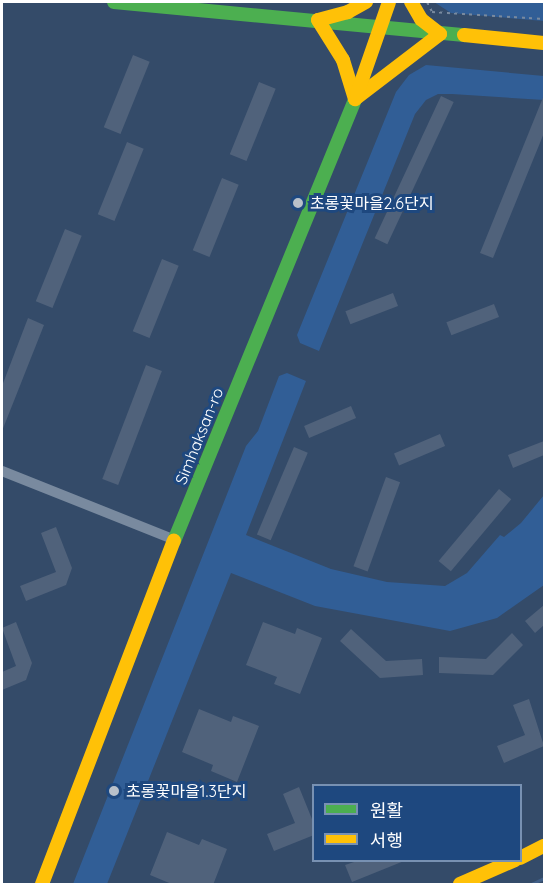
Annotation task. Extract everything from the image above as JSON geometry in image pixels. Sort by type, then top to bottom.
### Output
[{"type":"street","points":[[114,2],[544,43]]},
{"type":"street","points":[[318,20],[348,12],[366,2]]},
{"type":"street","name":"Simhaksan-ro","points":[[42,885],[175,540],[355,99],[389,2]]},
{"type":"street","points":[[411,2],[421,18],[440,34]]},
{"type":"street","points":[[318,20],[343,60],[355,99],[440,34]]},
{"type":"street","points":[[2,471],[175,540]]},
{"type":"street","points":[[522,857],[544,846]]},
{"type":"street","points":[[460,885],[513,862]]},
{"type":"path","points":[[427,2],[432,12],[544,19]]},
{"type":"shaded area","points":[[434,2],[544,2],[544,21],[451,13]]},
{"type":"shaded area","points":[[426,65],[544,76],[544,100],[438,94],[426,100],[415,114],[319,351],[300,343],[297,335],[396,92],[409,75]]},
{"type":"shaded area","points":[[287,373],[306,381],[246,535],[331,569],[387,582],[445,586],[467,573],[500,535],[504,537],[521,523],[544,495],[544,585],[497,618],[450,631],[315,606],[231,573],[107,884],[73,884],[246,446],[258,431],[279,376]]},
{"type":"building","points":[[133,55],[150,62],[120,134],[104,127]]},
{"type":"building","points":[[259,82],[276,89],[246,161],[230,154]]},
{"type":"building","points":[[544,95],[544,133],[493,258],[480,253]]},
{"type":"building","points":[[441,96],[454,102],[387,244],[375,238]]},
{"type":"building","points":[[127,142],[144,149],[114,221],[98,214]]},
{"type":"building","points":[[222,178],[239,185],[209,257],[193,250]]},
{"type":"building","points":[[65,229],[82,236],[52,308],[36,301]]},
{"type":"building","points":[[162,259],[179,266],[149,338],[133,331]]},
{"type":"building","points":[[393,293],[398,306],[350,324],[345,311]]},
{"type":"building","points":[[494,304],[499,317],[451,335],[446,322]]},
{"type":"building","points":[[28,318],[44,325],[2,431],[2,386]]},
{"type":"building","points":[[146,365],[162,371],[118,485],[102,479]]},
{"type":"building","points":[[351,406],[356,418],[309,438],[304,426]]},
{"type":"building","points":[[440,434],[445,446],[399,466],[394,454]]},
{"type":"building","points":[[544,441],[544,455],[513,468],[508,455]]},
{"type":"building","points":[[294,447],[308,453],[271,540],[257,534]]},
{"type":"building","points":[[386,477],[400,482],[368,571],[354,566]]},
{"type":"building","points":[[499,489],[511,499],[451,571],[439,561]]},
{"type":"building","points":[[56,527],[72,568],[66,585],[26,601],[20,586],[56,572],[41,533]]},
{"type":"building","points":[[544,605],[544,625],[535,633],[525,621]]},
{"type":"building","points":[[16,622],[32,663],[26,680],[2,690],[2,672],[16,666],[2,628]]},
{"type":"building","points":[[263,622],[295,634],[297,628],[322,638],[300,694],[274,684],[277,677],[246,665]]},
{"type":"building","points":[[351,629],[386,661],[422,659],[423,675],[380,678],[340,641]]},
{"type":"building","points":[[512,633],[523,645],[493,675],[439,673],[439,657],[486,659]]},
{"type":"building","points":[[529,699],[544,746],[504,763],[497,746],[525,735],[513,705]]},
{"type":"building","points":[[199,709],[231,722],[233,716],[259,726],[237,782],[211,771],[213,765],[182,752]]},
{"type":"building","points":[[299,787],[312,819],[312,836],[274,851],[267,834],[295,823],[283,794]]},
{"type":"building","points":[[167,832],[199,845],[202,839],[227,849],[213,885],[174,885],[150,875]]},
{"type":"building","points":[[354,862],[402,862],[352,882],[345,865]]},
{"type":"waterway","points":[[531,884],[544,878]]},
{"type":"traffic: fast","points":[[114,2],[464,35]]},
{"type":"traffic: fast","points":[[174,541],[357,94]]},
{"type":"traffic: slow","points":[[366,2],[348,12],[318,20],[343,60],[355,99],[440,34],[421,19],[411,2]]},
{"type":"traffic: slow","points":[[357,94],[389,2]]},
{"type":"traffic: slow","points":[[464,35],[544,43]]},
{"type":"traffic: slow","points":[[42,884],[174,541]]},
{"type":"traffic: slow","points":[[522,857],[544,846]]},
{"type":"traffic: slow","points":[[460,884],[510,862]]},
{"type":"place","name":"초롱꽃마을2.6단지","points":[[298,203]]},
{"type":"place","name":"초롱꽃마을1.3단지","points":[[114,791]]}]
